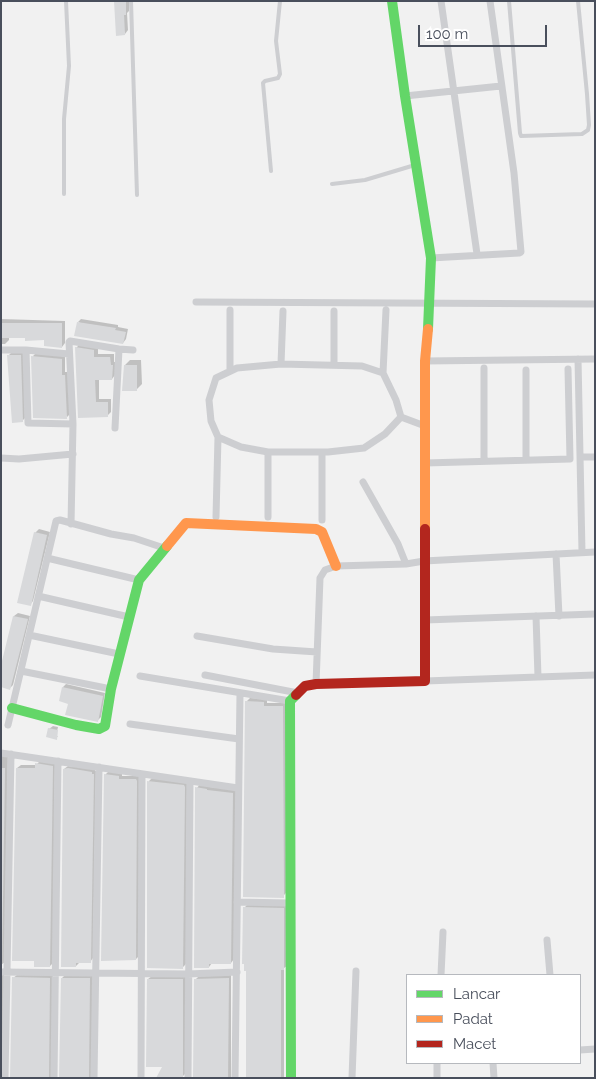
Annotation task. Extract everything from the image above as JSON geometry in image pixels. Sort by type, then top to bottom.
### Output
[{"type":"street","points":[[392,1],[431,258],[430,302],[425,361],[425,681]]},
{"type":"street","points":[[441,1],[477,254]]},
{"type":"street","points":[[431,258],[519,253],[521,250],[514,173],[490,1]]},
{"type":"street","points":[[405,96],[501,86]]},
{"type":"street","points":[[196,302],[595,304]]},
{"type":"street","points":[[230,310],[230,371]]},
{"type":"street","points":[[386,310],[382,373],[396,400],[401,417]]},
{"type":"street","points":[[281,364],[283,311]]},
{"type":"street","points":[[334,311],[334,365]]},
{"type":"street","points":[[71,524],[73,424],[69,342],[133,350]]},
{"type":"street","points":[[115,428],[119,349]]},
{"type":"street","points":[[1,350],[69,354]]},
{"type":"street","points":[[26,350],[28,424],[73,424]]},
{"type":"street","points":[[578,359],[582,552]]},
{"type":"street","points":[[425,361],[595,359]]},
{"type":"street","points":[[216,517],[218,437],[212,421],[210,400],[216,378],[237,368],[281,364],[362,366],[382,373]]},
{"type":"street","points":[[484,368],[484,461]]},
{"type":"street","points":[[526,370],[526,460]]},
{"type":"street","points":[[425,462],[570,459],[568,370]]},
{"type":"street","points":[[401,417],[425,426]]},
{"type":"street","points":[[218,437],[241,446],[268,452],[322,452],[364,448],[385,434],[401,417]]},
{"type":"street","points":[[268,452],[268,517]]},
{"type":"street","points":[[322,452],[322,520]]},
{"type":"street","points":[[1,458],[19,459],[73,454]]},
{"type":"street","points":[[580,457],[595,457]]},
{"type":"street","points":[[363,482],[398,544],[406,564]]},
{"type":"street","points":[[8,725],[55,523],[60,520],[110,534],[134,538],[164,548]]},
{"type":"street","points":[[12,708],[76,725],[100,729],[105,726],[111,689],[139,580],[186,522],[316,529],[322,532],[336,566]]},
{"type":"street","points":[[316,684],[320,578],[325,570],[336,566],[406,564],[424,561],[595,552]]},
{"type":"street","points":[[556,554],[559,616]]},
{"type":"street","points":[[47,558],[139,580]]},
{"type":"street","points":[[38,596],[129,617]]},
{"type":"street","points":[[425,620],[595,614]]},
{"type":"street","points":[[536,616],[538,677]]},
{"type":"street","points":[[29,636],[120,654]]},
{"type":"street","points":[[197,636],[273,649],[317,652]]},
{"type":"street","points":[[21,671],[111,689]]},
{"type":"street","points":[[205,675],[298,693]]},
{"type":"street","points":[[291,1078],[290,701],[305,686],[316,684],[595,675]]},
{"type":"street","points":[[140,676],[290,701]]},
{"type":"street","points":[[235,1078],[240,693]]},
{"type":"street","points":[[130,724],[239,739]]},
{"type":"street","points":[[1,753],[238,788]]},
{"type":"street","points":[[6,1078],[4,972],[11,754]]},
{"type":"street","points":[[54,1078],[58,761]]},
{"type":"street","points":[[94,1078],[99,767]]},
{"type":"street","points":[[141,1078],[142,774]]},
{"type":"street","points":[[188,1078],[190,781]]},
{"type":"street","points":[[237,902],[290,903]]},
{"type":"street","points":[[441,974],[443,932]]},
{"type":"street","points":[[547,940],[550,974]]},
{"type":"street","points":[[352,1078],[356,971]]},
{"type":"street","points":[[4,972],[141,974],[237,972]]},
{"type":"street","points":[[581,1050],[595,1049]]},
{"type":"street","points":[[437,1064],[437,1078]]},
{"type":"street","points":[[493,1064],[494,1078]]},
{"type":"lane","points":[[64,194],[64,119],[69,66],[66,1]]},
{"type":"lane","points":[[131,1],[138,195]]},
{"type":"lane","points":[[271,171],[263,83],[278,78],[280,74],[276,41],[280,1]]},
{"type":"lane","points":[[509,1],[521,136],[582,134],[588,130],[588,102],[578,1]]},
{"type":"lane","points":[[332,184],[365,180],[416,165]]},
{"type":"building","points":[[114,1],[126,1],[126,15],[124,15],[125,35],[116,36]]},
{"type":"building","points":[[77,322],[116,328],[115,330],[126,332],[123,344],[74,336]]},
{"type":"building","points":[[1,323],[62,323],[62,348],[44,346],[44,340],[25,341],[25,338],[1,338]]},
{"type":"building","points":[[75,347],[94,350],[94,357],[110,357],[111,365],[113,365],[112,380],[95,380],[96,402],[108,402],[108,417],[78,418]]},
{"type":"building","points":[[7,355],[21,355],[23,422],[12,423]]},
{"type":"building","points":[[31,356],[62,359],[62,375],[65,375],[67,419],[33,418]]},
{"type":"building","points":[[124,365],[137,365],[137,391],[122,391]]},
{"type":"building","points":[[34,532],[47,535],[31,606],[17,603]]},
{"type":"building","points":[[13,616],[28,619],[10,690],[1,687],[1,665]]},
{"type":"building","points":[[62,687],[103,696],[98,722],[65,715],[68,704],[59,701]]},
{"type":"building","points":[[245,701],[264,702],[264,706],[283,706],[284,898],[243,897]]},
{"type":"building","points":[[48,728],[58,730],[57,740],[46,737]]},
{"type":"building","points":[[35,763],[53,766],[50,967],[34,967],[34,961],[12,961],[16,768],[35,768]]},
{"type":"building","points":[[1,768],[5,768],[2,961],[1,961]]},
{"type":"building","points":[[68,768],[94,774],[91,963],[76,963],[76,967],[61,967],[63,769]]},
{"type":"building","points":[[104,774],[119,776],[119,779],[136,779],[137,781],[136,960],[101,961]]},
{"type":"building","points":[[147,781],[184,785],[185,787],[183,969],[147,968]]},
{"type":"building","points":[[195,787],[233,793],[231,964],[209,964],[209,968],[194,968]]},
{"type":"building","points":[[243,907],[284,908],[284,970],[281,970],[281,1078],[246,1078],[246,971],[244,971],[244,964],[242,964]]},
{"type":"building","points":[[12,977],[50,978],[49,1078],[10,1078]]},
{"type":"building","points":[[61,978],[90,978],[89,1078],[59,1078]]},
{"type":"building","points":[[229,978],[228,1078],[193,1078],[194,979]]},
{"type":"building","points":[[147,979],[183,979],[183,1078],[156,1078],[162,1067],[146,1067]]},
{"type":"traffic: fast","points":[[392,1],[431,258],[428,329]]},
{"type":"traffic: fast","points":[[12,708],[76,725],[99,729],[105,726],[111,689],[139,580],[167,546]]},
{"type":"traffic: fast","points":[[291,1078],[290,701],[296,695]]},
{"type":"traffic: slow","points":[[425,529],[425,361],[428,329]]},
{"type":"traffic: slow","points":[[167,546],[186,523],[316,529],[322,532],[336,566]]},
{"type":"traffic: jam","points":[[296,695],[305,686],[316,684],[425,681],[425,529]]}]
